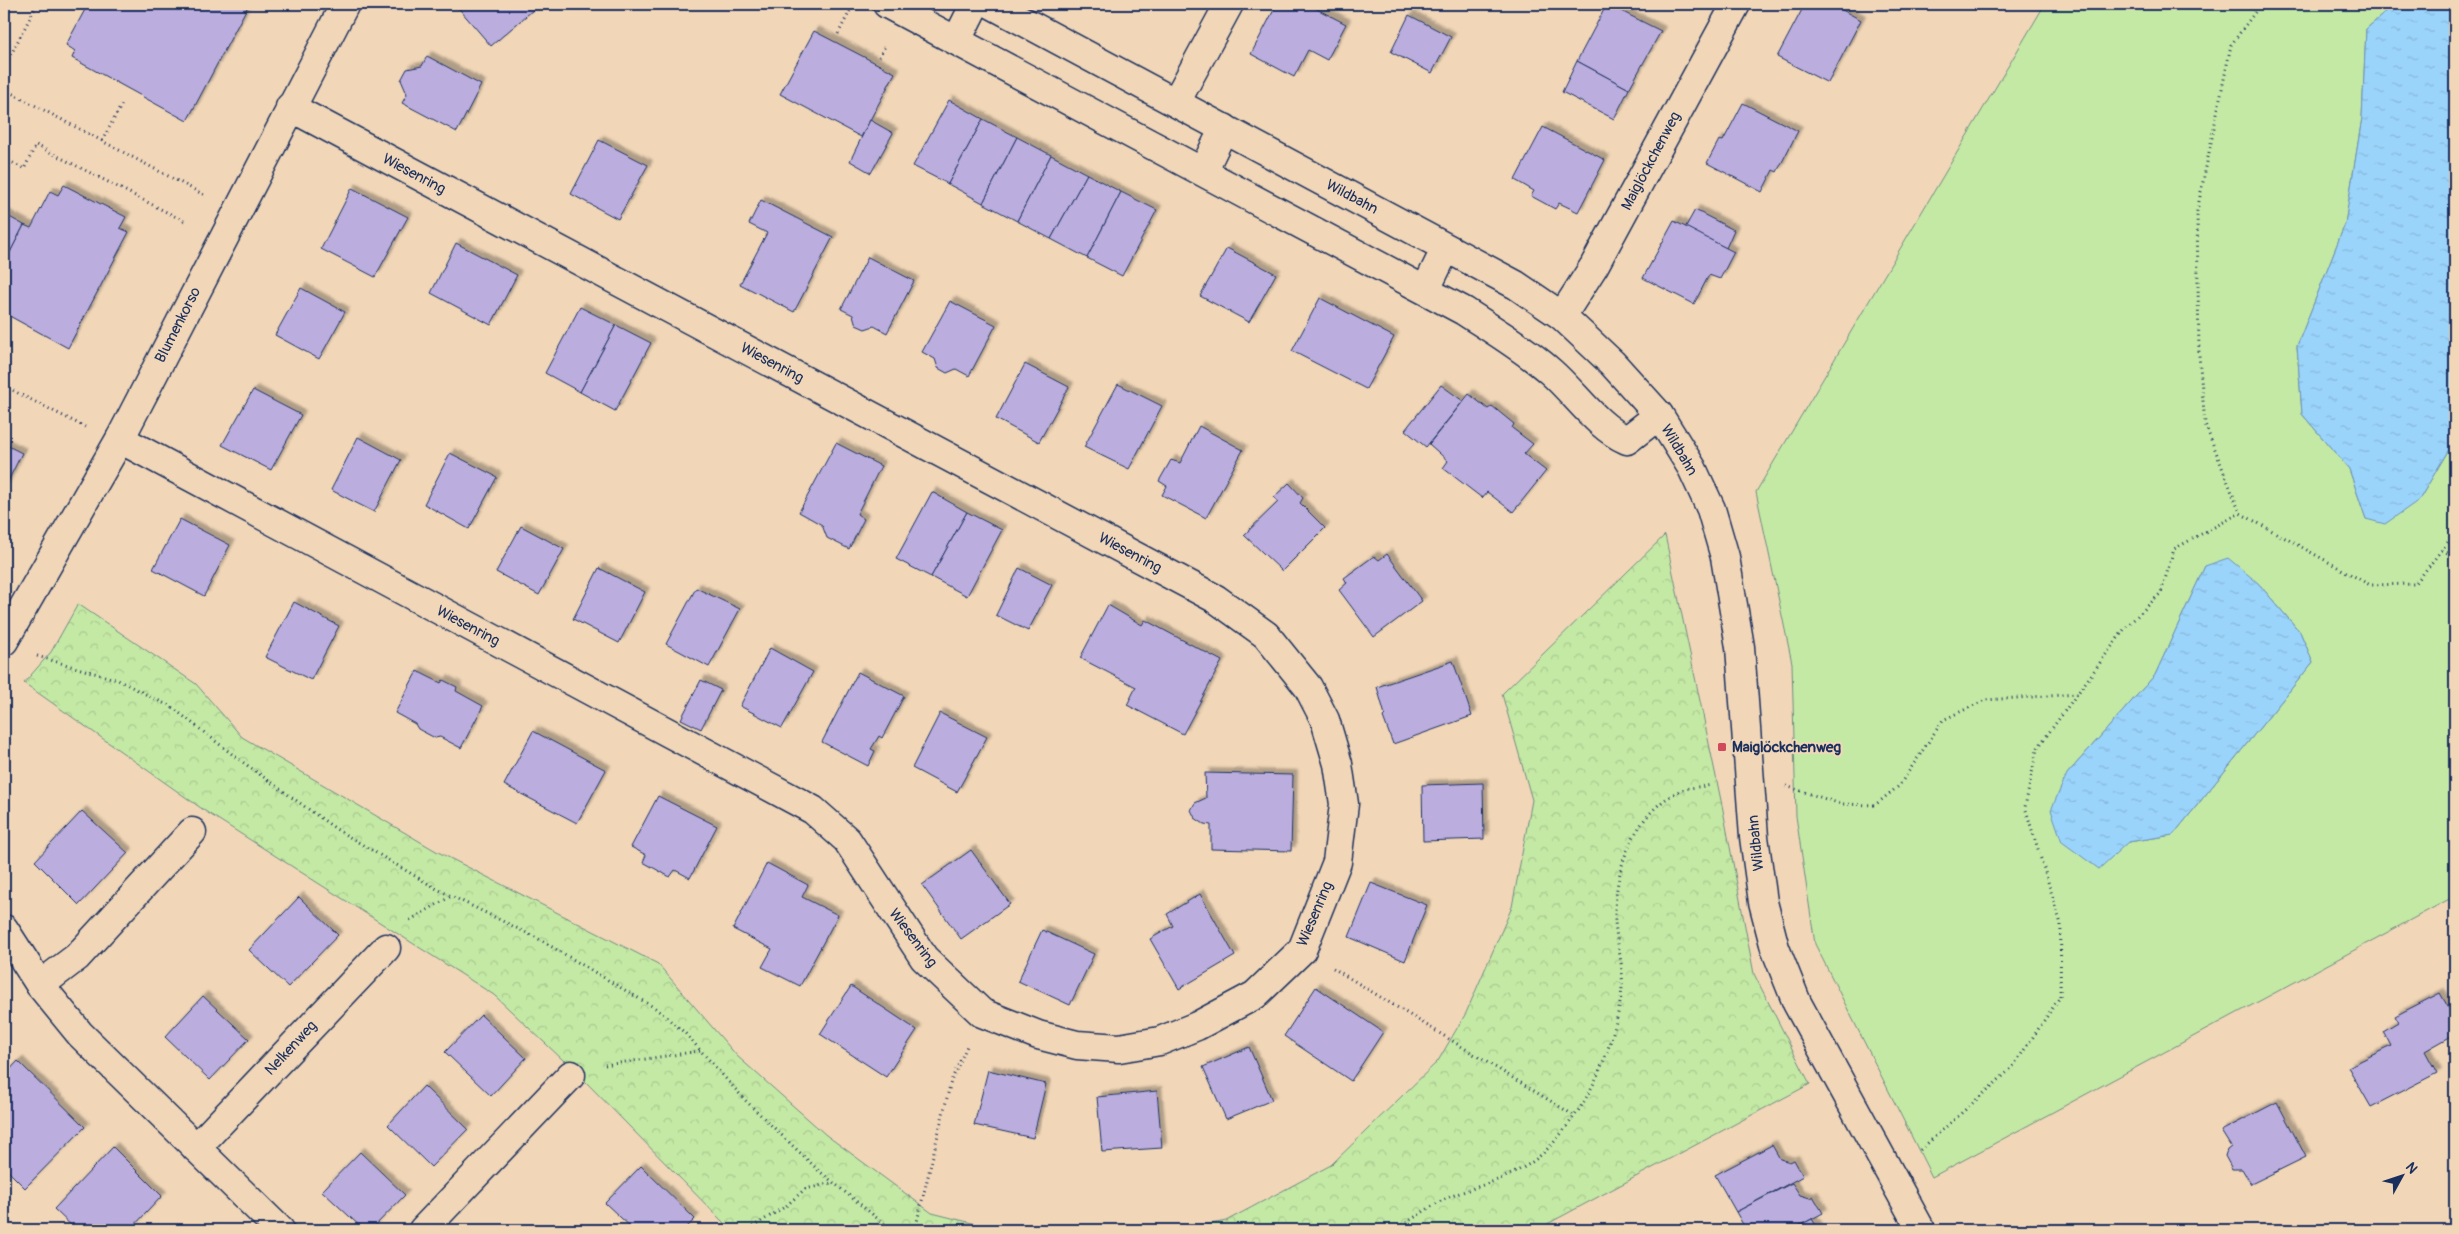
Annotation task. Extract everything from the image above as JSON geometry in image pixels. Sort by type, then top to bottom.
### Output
[{"type":"street","name":"Blumenkorso","points":[[4,641],[25,608],[118,442],[345,4]]},
{"type":"street","points":[[888,4],[1426,289],[1507,339],[1550,372],[1613,434],[1628,440],[1659,415]]},
{"type":"street","points":[[957,40],[975,4]]},
{"type":"street","name":"Wildbahn","points":[[991,4],[1516,285],[1562,316],[1612,363],[1659,415],[1692,468],[1707,501],[1725,557],[1740,647],[1754,836],[1763,902],[1775,948],[1797,1003],[1921,1230]]},
{"type":"street","points":[[1176,102],[1228,4]]},
{"type":"street","name":"Maiglöckchenweg","points":[[1562,316],[1594,266],[1736,4]]},
{"type":"street","name":"Wiesenring","points":[[118,442],[813,810],[847,840],[924,958],[982,1013],[1038,1035],[1078,1045],[1119,1048],[1160,1041],[1197,1026],[1255,995],[1302,950],[1337,862],[1344,804],[1342,786],[1325,720],[1308,687],[1266,635],[1216,599],[290,107]]},
{"type":"street","points":[[1203,171],[1224,128]]},
{"type":"street","points":[[1426,289],[1446,248]]},
{"type":"street","points":[[40,986],[77,957],[192,832]]},
{"type":"street","points":[[4,929],[40,986],[80,1034],[280,1230]]},
{"type":"street","name":"Nelkenweg","points":[[196,1148],[386,948]]},
{"type":"street","points":[[423,1230],[571,1074]]},
{"type":"path","points":[[4,68],[37,4]]},
{"type":"path","points":[[838,34],[854,4]]},
{"type":"path","points":[[2262,4],[2231,45],[2197,211],[2199,355],[2205,424],[2240,513],[2370,585],[2415,584],[2455,533]]},
{"type":"path","points":[[4,89],[236,212]]},
{"type":"path","points":[[102,141],[122,104]]},
{"type":"path","points":[[4,158],[24,169],[36,145],[184,221]]},
{"type":"path","points":[[4,386],[118,442]]},
{"type":"path","points":[[1887,1170],[1913,1156],[2012,1068],[2060,997],[2061,924],[2025,807],[2037,749],[2126,627],[2161,593],[2174,549],[2240,513]]},
{"type":"path","points":[[2442,550],[2455,556]]},
{"type":"path","points":[[32,655],[118,680],[174,708],[238,758],[336,829],[451,897],[536,938],[655,1008],[684,1032],[745,1100],[832,1183],[888,1227],[898,1230]]},
{"type":"path","points":[[1781,785],[1841,804],[1875,805],[1899,786],[1943,720],[1985,700],[2078,694]]},
{"type":"path","points":[[1393,1230],[1445,1200],[1520,1170],[1551,1147],[1575,1116],[1597,1075],[1615,1026],[1622,987],[1615,920],[1618,881],[1626,850],[1644,820],[1662,803],[1680,791],[1721,784],[1750,785]]},
{"type":"path","points":[[386,948],[409,921],[451,897]]},
{"type":"path","points":[[1302,950],[1575,1116]]},
{"type":"path","points":[[916,1230],[950,1081],[982,1013]]},
{"type":"path","points":[[571,1074],[593,1066],[700,1050]]},
{"type":"path","points":[[743,1230],[786,1206],[805,1189],[832,1183]]},
{"type":"green space","points":[[2045,4],[2395,4],[2366,29],[2362,118],[2345,224],[2297,346],[2302,414],[2349,469],[2366,519],[2419,500],[2455,439],[2455,896],[1932,1177],[1815,944],[1796,816],[1792,663],[1756,492]],"holes":[[[2205,566],[2258,583],[2300,632],[2313,662],[2173,835],[2128,842],[2067,774],[2155,675]]]},
{"type":"green space","points":[[1665,535],[1723,810],[1754,974],[1810,1084],[1536,1230],[1180,1230],[1226,1221],[1331,1165],[1438,1061],[1466,1013],[1512,907],[1532,800],[1502,694]]},
{"type":"green space","points":[[78,604],[196,684],[242,737],[436,851],[658,964],[737,1056],[826,1135],[932,1213],[1000,1230],[728,1230],[723,1222],[580,1076],[494,995],[208,813],[24,683],[51,652]]},
{"type":"water","points":[[2395,4],[2455,4],[2455,439],[2419,500],[2385,524],[2366,519],[2349,469],[2302,414],[2297,346],[2345,224],[2362,118],[2366,29]]},
{"type":"water","points":[[2228,558],[2258,583],[2300,632],[2313,662],[2173,835],[2128,842],[2099,869],[2062,842],[2051,810],[2067,774],[2155,675],[2205,566]]},
{"type":"building","points":[[88,4],[249,4],[187,121],[72,58],[75,51],[66,45]]},
{"type":"building","points":[[455,4],[540,4],[491,46]]},
{"type":"building","points":[[1277,4],[1307,4],[1346,24],[1327,60],[1308,50],[1294,77],[1251,54]]},
{"type":"building","points":[[1607,4],[1661,31],[1629,89],[1577,61]]},
{"type":"building","points":[[1805,4],[1831,4],[1861,20],[1828,83],[1777,57]]},
{"type":"building","points":[[1409,15],[1451,37],[1432,73],[1391,52]]},
{"type":"building","points":[[814,31],[895,73],[861,137],[780,94]]},
{"type":"building","points":[[427,56],[481,85],[457,132],[402,103],[407,94],[401,80],[407,69],[422,66]]},
{"type":"building","points":[[1577,61],[1629,89],[1614,119],[1562,92]]},
{"type":"building","points":[[949,100],[983,119],[948,184],[913,166]]},
{"type":"building","points":[[1743,103],[1798,131],[1777,172],[1773,170],[1762,192],[1707,163],[1719,140],[1723,141]]},
{"type":"building","points":[[983,119],[1017,137],[983,203],[948,184]]},
{"type":"building","points":[[870,120],[893,133],[871,173],[850,161]]},
{"type":"building","points":[[1543,127],[1605,160],[1578,212],[1559,203],[1555,209],[1531,196],[1534,191],[1515,180]]},
{"type":"building","points":[[1017,137],[1051,155],[1017,221],[983,203]]},
{"type":"building","points":[[599,140],[648,165],[618,219],[571,194]]},
{"type":"building","points":[[1051,155],[1087,174],[1051,239],[1017,221]]},
{"type":"building","points":[[1087,174],[1121,192],[1087,258],[1051,239]]},
{"type":"building","points":[[64,185],[126,217],[120,228],[129,232],[68,348],[4,313],[4,264],[24,225],[31,228],[50,191],[58,195]]},
{"type":"building","points":[[352,188],[408,217],[375,277],[321,249]]},
{"type":"building","points":[[1121,192],[1157,210],[1122,276],[1087,258]]},
{"type":"building","points":[[761,200],[833,237],[794,312],[740,284],[767,233],[749,224]]},
{"type":"building","points":[[1695,210],[1734,230],[1726,248],[1685,228]]},
{"type":"building","points":[[4,214],[24,225],[4,264]]},
{"type":"building","points":[[1674,221],[1734,252],[1720,279],[1709,275],[1694,304],[1643,278]]},
{"type":"building","points":[[456,243],[517,275],[491,325],[431,293]]},
{"type":"building","points":[[1227,248],[1276,274],[1249,322],[1200,296]]},
{"type":"building","points":[[868,257],[914,281],[887,333],[874,326],[865,329],[856,325],[853,315],[841,309]]},
{"type":"building","points":[[301,288],[345,312],[319,359],[275,335]]},
{"type":"building","points":[[1320,298],[1394,337],[1366,389],[1292,351]]},
{"type":"building","points":[[950,301],[996,325],[969,376],[956,369],[947,373],[938,368],[935,359],[922,352]]},
{"type":"building","points":[[580,307],[616,325],[580,392],[545,373]]},
{"type":"building","points":[[616,325],[651,343],[615,411],[580,392]]},
{"type":"building","points":[[1025,364],[1069,387],[1039,442],[996,419]]},
{"type":"building","points":[[1118,384],[1162,406],[1129,469],[1084,447]]},
{"type":"building","points":[[1441,385],[1463,401],[1426,447],[1405,430]]},
{"type":"building","points":[[253,390],[301,415],[271,470],[222,445]]},
{"type":"building","points":[[1469,394],[1488,409],[1492,406],[1514,424],[1512,428],[1533,444],[1524,454],[1546,471],[1513,512],[1487,492],[1482,498],[1443,468],[1448,461],[1429,444]]},
{"type":"building","points":[[1199,426],[1243,450],[1206,518],[1162,495],[1167,486],[1159,481],[1171,460],[1180,463]]},
{"type":"building","points":[[358,437],[401,460],[374,512],[331,490]]},
{"type":"building","points":[[836,443],[881,466],[857,514],[864,519],[849,549],[827,538],[822,525],[799,512]]},
{"type":"building","points":[[4,444],[22,453],[4,489]]},
{"type":"building","points":[[450,453],[497,477],[469,529],[424,504]]},
{"type":"building","points":[[1289,483],[1303,498],[1300,503],[1325,528],[1282,571],[1244,535],[1278,502],[1274,497]]},
{"type":"building","points":[[932,492],[967,512],[931,577],[896,559]]},
{"type":"building","points":[[967,512],[1002,530],[967,596],[931,577]]},
{"type":"building","points":[[180,519],[230,545],[204,596],[153,569]]},
{"type":"building","points":[[521,526],[564,549],[539,595],[496,572]]},
{"type":"building","points":[[1387,554],[1422,601],[1374,637],[1339,590],[1347,583],[1344,578],[1374,556],[1379,560]]},
{"type":"building","points":[[599,568],[645,592],[619,643],[573,619]]},
{"type":"building","points":[[1019,568],[1052,585],[1028,631],[996,615]]},
{"type":"building","points":[[696,588],[740,609],[709,667],[666,644]]},
{"type":"building","points":[[294,602],[339,626],[311,680],[265,657]]},
{"type":"building","points":[[1108,605],[1142,625],[1145,620],[1222,661],[1183,734],[1127,705],[1136,687],[1080,658]]},
{"type":"building","points":[[770,648],[813,672],[782,728],[740,706]]},
{"type":"building","points":[[1453,661],[1472,716],[1393,744],[1383,717],[1385,715],[1377,687]]},
{"type":"building","points":[[417,671],[441,683],[443,680],[457,687],[456,691],[483,706],[461,748],[440,737],[435,738],[418,729],[415,724],[395,713]]},
{"type":"building","points":[[858,672],[904,696],[882,738],[879,736],[871,749],[875,751],[868,766],[822,742]]},
{"type":"building","points":[[701,680],[721,690],[701,729],[681,719]]},
{"type":"building","points":[[940,713],[987,737],[957,792],[912,768]]},
{"type":"building","points":[[533,731],[606,770],[577,823],[504,785]]},
{"type":"building","points":[[1205,773],[1293,775],[1291,851],[1211,849],[1211,825],[1204,824],[1195,818],[1191,810],[1195,803],[1206,798]]},
{"type":"building","points":[[1483,783],[1484,839],[1423,841],[1422,785]]},
{"type":"building","points":[[658,796],[717,826],[690,878],[675,870],[670,877],[643,862],[646,855],[631,847]]},
{"type":"building","points":[[82,811],[128,853],[79,905],[35,861]]},
{"type":"building","points":[[971,850],[1010,904],[961,939],[922,885]]},
{"type":"building","points":[[767,863],[808,885],[802,897],[838,915],[800,986],[762,967],[772,949],[733,929]]},
{"type":"building","points":[[1371,883],[1427,905],[1405,961],[1349,937]]},
{"type":"building","points":[[1200,894],[1235,956],[1179,989],[1150,939],[1173,926],[1167,914]]},
{"type":"building","points":[[299,897],[338,935],[288,987],[249,950]]},
{"type":"building","points":[[1042,930],[1094,954],[1070,1005],[1018,981]]},
{"type":"building","points":[[851,986],[917,1030],[886,1077],[820,1034]]},
{"type":"building","points":[[1316,987],[1383,1032],[1351,1081],[1284,1036]]},
{"type":"building","points":[[2440,993],[2455,1019],[2455,1034],[2425,1051],[2437,1073],[2371,1107],[2348,1067],[2391,1046],[2383,1031],[2398,1022],[2395,1016]]},
{"type":"building","points":[[203,996],[249,1039],[210,1080],[165,1037]]},
{"type":"building","points":[[481,1015],[526,1058],[491,1096],[445,1052]]},
{"type":"building","points":[[1249,1047],[1272,1100],[1226,1119],[1203,1067]]},
{"type":"building","points":[[18,1061],[85,1127],[25,1188],[4,1167],[4,1076]]},
{"type":"building","points":[[988,1070],[1046,1084],[1033,1138],[974,1125]]},
{"type":"building","points":[[424,1086],[468,1129],[431,1167],[388,1125]]},
{"type":"building","points":[[1157,1091],[1162,1148],[1102,1152],[1097,1097]]},
{"type":"building","points":[[2277,1102],[2306,1157],[2251,1184],[2242,1169],[2232,1169],[2225,1156],[2227,1150],[2231,1147],[2221,1131]]},
{"type":"building","points":[[1772,1145],[1780,1159],[1790,1162],[1794,1160],[1803,1176],[1736,1212],[1715,1175]]},
{"type":"building","points":[[113,1147],[162,1196],[130,1230],[76,1230],[54,1209]]},
{"type":"building","points":[[360,1152],[405,1195],[371,1230],[364,1230],[322,1191]]},
{"type":"building","points":[[641,1166],[695,1219],[684,1230],[634,1230],[605,1203]]},
{"type":"building","points":[[1792,1183],[1800,1195],[1810,1198],[1813,1196],[1823,1213],[1791,1230],[1746,1230],[1736,1212]]},
{"type":"building","points":[[1812,1219],[1819,1230],[1791,1230]]},
{"type":"place","name":"Maiglöckchenweg","points":[[1722,747]]}]
